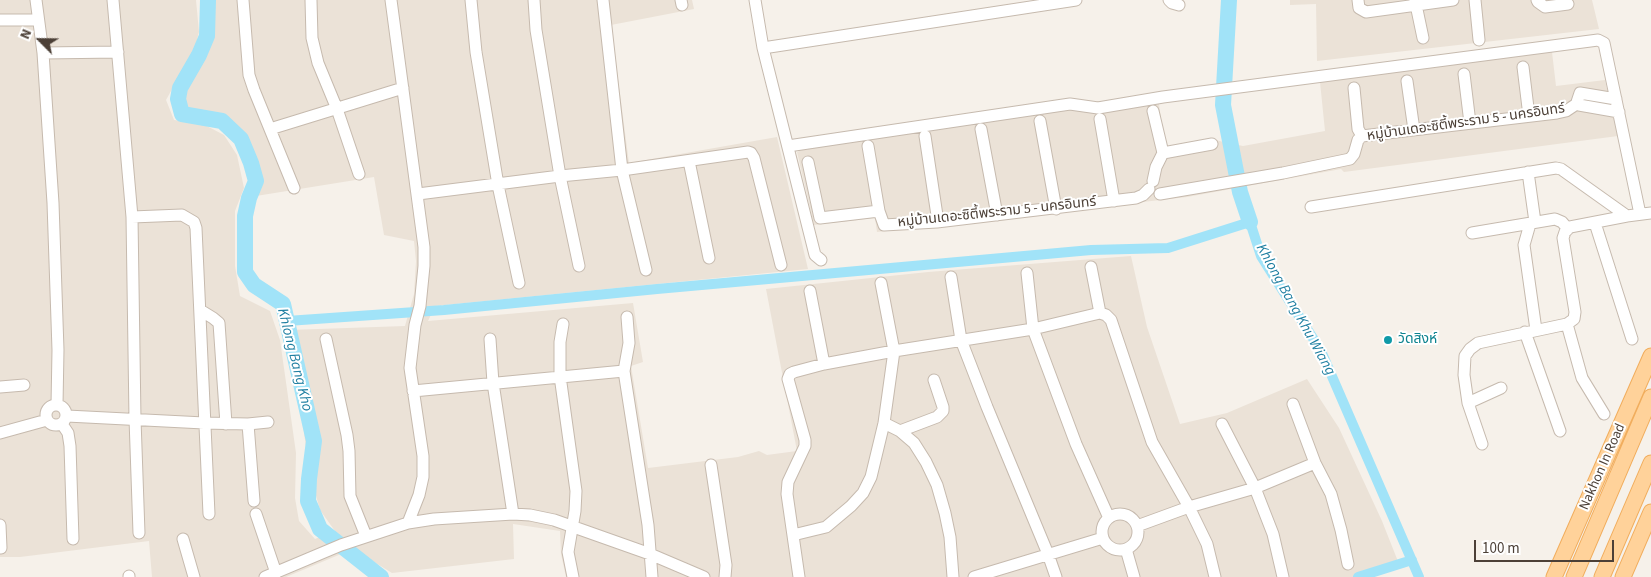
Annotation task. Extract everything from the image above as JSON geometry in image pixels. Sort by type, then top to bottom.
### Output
[{"type":"main road","name":"Nakhon In Road","points":[[1554,577],[1651,356]]},
{"type":"main road","name":"Nakhon In Road","points":[[1574,577],[1649,401],[1651,390]]},
{"type":"main road","points":[[1602,577],[1651,463]]},
{"type":"main road","points":[[1623,577],[1651,512]]},
{"type":"street","points":[[36,0],[43,53],[53,203],[58,350],[57,405]]},
{"type":"street","points":[[113,0],[132,217],[139,533]]},
{"type":"street","points":[[243,0],[249,74],[294,188]]},
{"type":"street","points":[[310,0],[314,50],[359,174]]},
{"type":"street","points":[[391,0],[424,248],[420,306],[414,324],[410,368],[423,456],[423,477],[408,523]]},
{"type":"street","points":[[471,0],[476,52],[498,185],[519,283]]},
{"type":"street","points":[[534,0],[536,30],[560,176],[579,266]]},
{"type":"street","points":[[603,0],[622,170],[646,270]]},
{"type":"street","points":[[755,0],[762,48],[815,254],[821,260]]},
{"type":"street","points":[[762,48],[1076,0]]},
{"type":"street","points":[[1358,0],[1359,8],[1366,12],[1388,10],[1415,2],[1453,0]]},
{"type":"street","points":[[1475,0],[1480,40]]},
{"type":"street","points":[[1537,0],[1545,7],[1568,4]]},
{"type":"street","points":[[1415,2],[1423,38]]},
{"type":"street","points":[[0,20],[38,20]]},
{"type":"street","points":[[788,146],[1070,104],[1098,108],[1598,40],[1604,43],[1619,112],[1646,214],[1626,216],[1568,229],[1563,238],[1576,314],[1574,319],[1567,324],[1478,343],[1465,356],[1464,375],[1468,402],[1482,444]]},
{"type":"street","points":[[43,53],[118,52]]},
{"type":"street","points":[[1523,67],[1529,116]]},
{"type":"street","points":[[1464,74],[1470,123]]},
{"type":"street","points":[[1407,81],[1414,130]]},
{"type":"street","points":[[270,129],[402,88]]},
{"type":"street","points":[[1354,88],[1358,129],[1362,136]]},
{"type":"street","name":"หมู่บ้านเดอะซิตี้พระราม 5 - นครอินทร์","points":[[1578,103],[1580,93],[1616,98]]},
{"type":"street","name":"หมู่บ้านเดอะซิตี้พระราม 5 - นครอินทร์","points":[[1151,185],[1153,195],[1283,173],[1350,159],[1354,154],[1358,140],[1362,136],[1566,111],[1578,103]]},
{"type":"street","name":"หมู่บ้านเดอะซิตี้พระราม 5 - นครอินทร์","points":[[1578,103],[1579,105],[1619,112]]},
{"type":"street","points":[[1151,185],[1156,167],[1163,153],[1153,111]]},
{"type":"street","points":[[1100,119],[1114,201]]},
{"type":"street","points":[[1040,121],[1056,209]]},
{"type":"street","points":[[980,129],[997,215]]},
{"type":"street","points":[[925,136],[938,222]]},
{"type":"street","points":[[1163,153],[1212,144]]},
{"type":"street","points":[[868,146],[879,212]]},
{"type":"street","points":[[418,194],[622,170],[745,152],[751,154],[781,265]]},
{"type":"street","points":[[689,161],[709,258]]},
{"type":"street","name":"หมู่บ้านเดอะซิตี้พระราม 5 - นครอินทร์","points":[[808,162],[820,218],[879,212],[884,224],[938,222],[1136,198],[1143,196],[1151,185]]},
{"type":"street","points":[[1311,207],[1556,168],[1561,169],[1626,216]]},
{"type":"street","points":[[1528,172],[1532,223],[1524,244],[1536,330]]},
{"type":"street","points":[[132,217],[182,215],[194,222],[196,228],[209,514]]},
{"type":"street","points":[[1472,233],[1557,219],[1568,229]]},
{"type":"street","points":[[1595,223],[1632,340]]},
{"type":"street","points":[[1091,267],[1100,313]]},
{"type":"street","points":[[1027,273],[1033,329],[1076,444],[1109,518]]},
{"type":"street","points":[[950,277],[961,340],[1056,577]]},
{"type":"street","points":[[793,535],[826,526],[851,506],[863,493],[871,477],[884,423],[894,351],[881,283]]},
{"type":"street","points":[[810,291],[824,364]]},
{"type":"street","points":[[200,310],[219,323],[226,424]]},
{"type":"street","points":[[799,577],[787,494],[788,482],[805,446],[805,440],[788,379],[790,374],[824,364],[1033,329],[1100,313],[1106,314],[1111,320],[1152,442],[1190,507],[1207,544],[1215,577]]},
{"type":"street","points":[[627,317],[629,343],[624,371],[648,525],[652,577]]},
{"type":"street","points":[[564,324],[560,342],[560,376],[576,491],[575,512],[568,552],[573,577]]},
{"type":"street","points":[[1567,324],[1582,378],[1604,414]]},
{"type":"street","points":[[1525,332],[1560,431]]},
{"type":"street","points":[[326,339],[347,435],[350,496],[366,536]]},
{"type":"street","points":[[490,339],[493,383],[513,514]]},
{"type":"street","points":[[413,391],[624,371]]},
{"type":"street","points":[[900,431],[937,417],[943,411],[934,380]]},
{"type":"street","points":[[0,387],[24,385]]},
{"type":"street","points":[[1468,402],[1501,388]]},
{"type":"street","points":[[1293,404],[1315,463],[1331,494],[1342,530],[1348,564]]},
{"type":"street","points":[[73,539],[70,446],[64,420],[64,408],[53,405],[46,413],[47,420],[54,426],[64,420],[135,419],[204,424],[268,422]]},
{"type":"street","points":[[0,433],[47,420]]},
{"type":"street","points":[[884,423],[900,431],[914,443],[937,485],[950,537],[953,577]]},
{"type":"street","points":[[248,424],[254,501]]},
{"type":"street","points":[[1222,424],[1255,488],[1273,534],[1283,577]]},
{"type":"street","points":[[1137,526],[1190,507],[1255,488],[1315,463]]},
{"type":"street","points":[[711,465],[726,565],[725,577]]},
{"type":"street","points":[[256,514],[270,575],[341,545],[408,523],[434,519],[513,514],[530,515],[573,526],[650,554],[704,577]]},
{"type":"street","points":[[1122,514],[1134,520],[1138,533],[1132,546],[1119,550],[1112,548],[1103,538],[1102,530],[1109,518],[1122,514]]},
{"type":"street","points":[[0,525],[1,548]]},
{"type":"street","points":[[974,577],[991,575],[1048,554],[1103,538]]},
{"type":"street","points":[[183,539],[194,577]]},
{"type":"street","points":[[1126,549],[1134,577]]},
{"type":"shaded area","points":[[0,0],[196,0],[199,32],[195,48],[166,100],[174,120],[203,124],[224,135],[237,155],[244,188],[235,211],[235,266],[240,296],[270,311],[280,340],[296,453],[295,498],[299,521],[315,539],[335,531],[320,510],[310,474],[289,330],[405,326],[414,294],[416,261],[414,241],[384,235],[374,177],[256,196],[241,139],[216,115],[182,114],[178,99],[180,88],[207,36],[204,0],[692,0],[694,9],[611,25],[629,163],[777,137],[808,269],[435,306],[428,321],[633,303],[643,362],[631,366],[648,468],[738,457],[759,451],[767,455],[797,451],[766,289],[928,272],[1131,256],[1147,327],[1180,424],[1227,413],[1307,379],[1339,428],[1382,521],[1399,564],[1360,577],[566,577],[561,554],[560,531],[513,524],[514,559],[392,573],[353,549],[286,577],[152,577],[149,541],[20,557],[0,557]]},
{"type":"shaded area","points":[[1290,0],[1592,0],[1599,29],[1317,61],[1316,4],[1290,5]]},
{"type":"shaded area","points":[[1552,52],[1556,86],[1605,80],[1618,136],[1344,172],[1341,169],[1187,197],[877,232],[875,218],[814,225],[797,152],[810,147],[1035,112],[1159,104],[1165,147],[1215,140],[1243,146],[1325,131],[1320,82]]},
{"type":"waterway","name":"Khlong Bang Kho","points":[[208,0],[207,36],[199,55],[180,88],[178,99],[182,114],[222,121],[241,139],[256,181],[249,198],[245,216],[245,272],[254,285],[283,304],[314,441],[308,501],[320,529],[381,577]]},
{"type":"waterway","name":"Khlong Bang Khu Wiang","points":[[1229,0],[1223,105],[1240,192],[1250,222]]},
{"type":"waterway","points":[[287,321],[444,310],[1091,250],[1168,248],[1250,222],[1261,256],[1321,351],[1419,577]]},
{"type":"waterway","points":[[1358,577],[1412,560]]},
{"type":"place","name":"วัดสิงห์","points":[[1388,340]]}]
